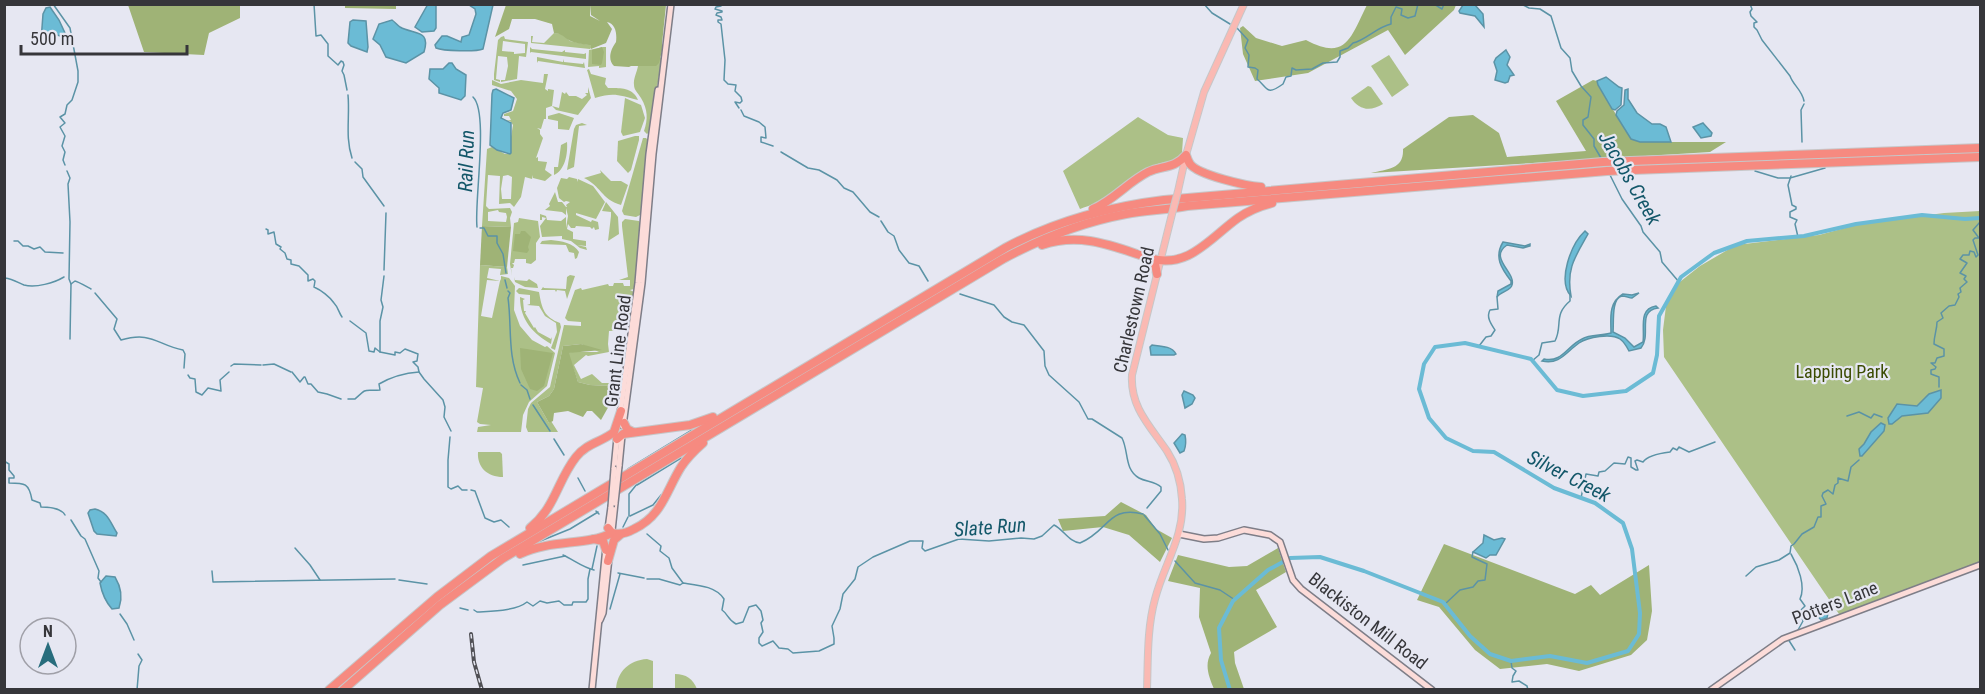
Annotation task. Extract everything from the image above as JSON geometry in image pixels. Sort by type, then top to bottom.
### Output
[{"type":"highway","points":[[1051,226],[1099,211],[1144,202],[1594,163],[1980,148]]},
{"type":"highway","points":[[491,556],[1005,248],[1106,203],[1149,172],[1177,164],[1186,155],[1190,164],[1196,169]]},
{"type":"highway","points":[[343,690],[464,586],[502,559],[966,281],[1035,242],[1060,232],[1101,219],[1135,212],[1187,206],[1599,172],[1980,157]]},
{"type":"highway","points":[[1171,166],[1196,169],[1233,183],[1252,187],[1352,184]]},
{"type":"highway","points":[[966,281],[1040,245],[1064,240],[1093,241],[1160,261],[1171,261],[1195,253],[1235,220],[1251,210],[1271,203],[1330,194]]},
{"type":"highway","points":[[1149,258],[1155,264],[1157,272],[1171,261]]},
{"type":"highway","points":[[329,690],[463,576],[528,530],[543,515],[555,497],[580,452],[594,442],[633,432],[683,426],[703,421],[766,390]]},
{"type":"highway","points":[[618,436],[616,429],[621,411]]},
{"type":"highway","points":[[478,576],[536,547],[594,539],[643,525],[662,506],[679,470],[693,452],[702,443],[750,411]]},
{"type":"highway","points":[[624,423],[627,429],[633,432]]},
{"type":"highway","points":[[608,561],[614,540],[612,533]]},
{"type":"highway","points":[[594,539],[603,541],[606,550]]},
{"type":"main road","name":"Grant Line Road","points":[[592,690],[606,550],[612,533],[618,436],[624,423],[642,283],[661,80],[671,4]]},
{"type":"main road","name":"Charlestown Road","points":[[1147,690],[1149,642],[1154,605],[1160,582],[1179,534],[1183,507],[1178,477],[1167,452],[1138,410],[1132,387],[1134,363],[1186,155],[1209,79],[1244,4]]},
{"type":"main road","name":"Grant Line Road","points":[[621,411],[638,283],[654,116],[661,80]]},
{"type":"main road","name":"Blackiston Mill Road","points":[[1179,534],[1211,539],[1252,530],[1275,537],[1283,551],[1294,582],[1306,594],[1432,690]]},
{"type":"main road","name":"Grant Line Road","points":[[599,624],[603,614],[608,561]]},
{"type":"main road","name":"Potters Lane","points":[[1711,690],[1783,639],[1980,565]]},
{"type":"green space","points":[[128,5],[240,5],[240,18],[209,33],[204,55],[144,52]]},
{"type":"green space","points":[[345,5],[396,5],[396,9],[345,8]]},
{"type":"green space","points":[[506,5],[590,5],[666,5],[663,47],[659,63],[656,66],[614,66],[610,57],[616,42],[616,33],[614,27],[607,22],[612,29],[606,43],[591,49],[591,45],[573,42],[554,33],[552,24],[535,19],[512,19],[509,29],[495,37]]},
{"type":"green space","points":[[1367,5],[1456,5],[1454,10],[1405,55],[1388,30],[1308,73],[1255,81],[1243,54],[1240,28],[1243,26],[1256,38],[1282,46],[1306,40],[1320,46],[1339,47],[1351,35]]},
{"type":"green space","points":[[554,33],[562,34],[570,41],[592,47],[590,49],[531,43],[531,36],[533,36],[532,42],[544,43]]},
{"type":"green space","points":[[501,37],[528,42],[526,57],[519,56],[517,79],[501,82],[505,80],[507,57],[498,56],[496,79],[500,82],[494,80],[494,74],[498,40]],"holes":[[[503,41],[525,44],[525,53],[514,54],[514,52],[502,51]]]},
{"type":"green space","points":[[530,47],[586,53],[586,59],[530,53]]},
{"type":"green space","points":[[602,47],[604,52],[601,65],[592,64],[592,50]]},
{"type":"green space","points":[[606,47],[606,67],[588,67],[589,50]]},
{"type":"green space","points":[[1389,55],[1409,85],[1392,97],[1371,66]]},
{"type":"green space","points":[[537,57],[563,62],[563,59],[564,62],[583,64],[584,62],[585,68],[538,61],[537,63]]},
{"type":"green space","points":[[662,57],[650,131],[647,134],[644,131],[646,111],[635,88],[634,80],[638,66]]},
{"type":"green space","points":[[589,69],[591,74],[606,78],[605,84],[608,88],[629,90],[638,100],[616,95],[595,98],[587,70]]},
{"type":"green space","points":[[544,74],[548,74],[545,89],[554,90],[552,106],[546,108],[546,119],[541,129],[537,128],[543,138],[536,158],[538,157],[538,161],[547,162],[545,170],[552,175],[545,181],[533,178],[533,175],[532,179],[525,177],[521,197],[514,207],[510,203],[499,204],[500,176],[488,175],[486,206],[489,209],[510,208],[511,227],[482,226],[487,149],[492,147],[505,154],[511,154],[513,125],[510,121],[504,121],[511,120],[504,114],[513,111],[517,99],[511,91],[492,85],[492,80],[501,84],[521,80],[543,83]],"holes":[[[503,176],[512,177],[511,199],[502,199]],[[498,210],[506,213],[506,222],[488,221],[488,212]]]},
{"type":"green space","points":[[1593,80],[1597,81],[1631,139],[1640,142],[1726,142],[1710,152],[1371,173],[1394,167],[1401,161],[1403,149],[1449,117],[1473,115],[1499,133],[1507,157],[1586,151],[1556,101]]},
{"type":"green space","points":[[1368,86],[1383,104],[1369,109],[1354,102],[1351,98]]},
{"type":"green space","points":[[588,87],[591,98],[578,115],[556,110],[552,106],[559,108],[562,92],[582,99],[587,95],[585,93],[588,93]]},
{"type":"green space","points":[[625,98],[641,105],[645,118],[640,132],[623,136],[621,132]]},
{"type":"green space","points":[[559,113],[574,118],[569,130],[558,129],[558,121],[548,119],[548,116]]},
{"type":"green space","points":[[1138,117],[1168,135],[1183,138],[1182,153],[1176,161],[1148,168],[1107,198],[1080,209],[1063,171]]},
{"type":"green space","points":[[582,123],[587,125],[579,126],[574,167],[567,170],[574,129],[576,125]]},
{"type":"green space","points":[[639,136],[639,140],[631,170],[628,173],[617,161],[618,141]]},
{"type":"green space","points":[[643,138],[649,141],[642,214],[636,217],[624,215],[622,211]]},
{"type":"green space","points":[[567,142],[565,161],[558,173],[554,175],[554,167],[558,167],[561,145]]},
{"type":"green space","points":[[600,170],[611,181],[621,181],[628,185],[621,205],[609,199],[584,178],[601,173]]},
{"type":"green space","points":[[561,178],[577,179],[577,182],[578,179],[593,186],[605,202],[596,219],[576,213],[591,222],[592,220],[598,222],[599,229],[576,226],[571,228],[568,224],[567,229],[573,232],[573,239],[586,241],[586,246],[577,245],[586,247],[587,250],[562,239],[562,236],[542,237],[540,226],[546,218],[542,217],[540,220],[540,214],[546,216],[547,220],[561,221],[566,217],[566,228],[568,216],[566,208],[566,215],[562,212],[545,210],[550,206],[555,192],[558,202],[562,202],[567,207],[566,205],[570,202],[564,202],[559,198],[557,188]]},
{"type":"green space","points":[[606,202],[618,217],[619,234],[608,241],[611,212],[602,211]]},
{"type":"green space","name":"Lapping Park","points":[[1980,211],[1980,563],[1841,617],[1664,357],[1663,330],[1666,306],[1676,285],[1700,266],[1736,245],[1819,235],[1860,224],[1944,213]]},
{"type":"green space","points":[[519,218],[538,221],[540,237],[536,243],[536,260],[531,264],[526,263],[526,259],[515,259],[512,263],[513,268],[511,268],[512,276],[510,264],[514,223],[518,222]]},
{"type":"green space","points":[[625,219],[639,221],[641,225],[635,286],[630,290],[634,292],[633,303],[627,306],[632,308],[629,330],[609,331],[609,352],[586,355],[574,365],[581,379],[592,374],[602,383],[610,383],[611,386],[578,382],[568,353],[599,352],[581,344],[563,346],[554,389],[549,396],[537,402],[549,423],[551,421],[558,432],[528,432],[526,427],[528,409],[531,403],[550,387],[564,325],[581,326],[581,322],[568,321],[565,318],[575,290],[608,284],[613,286],[614,283],[630,286],[630,280],[619,280],[628,277],[622,226]]},
{"type":"green space","points":[[482,226],[511,227],[507,267],[480,265]]},
{"type":"green space","points":[[521,231],[525,231],[531,237],[527,253],[513,251],[515,234],[520,234]]},
{"type":"green space","points":[[551,240],[574,246],[579,252],[577,258],[575,259],[574,253],[569,252],[566,245],[540,244],[542,241]]},
{"type":"green space","points":[[480,265],[507,267],[508,274],[500,275],[501,269],[489,268],[487,278],[500,281],[501,276],[509,278],[515,286],[514,310],[520,326],[532,340],[547,346],[555,353],[547,386],[529,402],[523,415],[521,432],[477,432],[478,427],[491,425],[477,422],[483,388],[476,387]],"holes":[[[487,280],[500,281],[492,318],[481,316]]]},
{"type":"green space","points":[[575,276],[567,299],[565,291],[541,290],[543,287],[566,289],[567,277]]},
{"type":"green space","points":[[514,277],[515,280],[527,281],[529,279],[537,284],[538,288],[525,287],[515,282]]},
{"type":"green space","points":[[519,288],[539,292],[545,312],[550,318],[560,323],[555,350],[551,348],[557,332],[556,323],[545,316],[539,306],[527,305],[530,304],[530,295],[519,294],[516,291]]},
{"type":"green space","points":[[520,297],[525,299],[523,300],[524,311],[534,328],[551,339],[552,337],[551,344],[539,336],[525,320]]},
{"type":"green space","points":[[581,344],[602,350],[569,353],[578,382],[611,386],[610,404],[601,420],[592,411],[587,411],[583,417],[568,411],[554,413],[553,421],[549,423],[537,402],[549,396],[554,389],[563,346]]},
{"type":"green space","points":[[520,348],[553,353],[544,386],[537,391],[530,389],[521,369]]},
{"type":"green space","points":[[478,452],[500,452],[502,454],[503,477],[492,475],[481,467]]},
{"type":"green space","points":[[1121,502],[1146,515],[1156,529],[1172,538],[1160,562],[1129,535],[1103,527],[1063,531],[1058,519],[1105,516]]},
{"type":"green space","points":[[1444,544],[1575,594],[1591,585],[1600,595],[1649,565],[1652,611],[1647,640],[1631,655],[1579,671],[1547,664],[1500,669],[1475,650],[1439,607],[1417,600]]},
{"type":"green space","points":[[1278,548],[1286,572],[1256,590],[1277,627],[1234,652],[1235,663],[1244,689],[1214,689],[1208,666],[1211,653],[1199,617],[1200,588],[1168,581],[1178,555],[1229,567],[1247,566]]},
{"type":"green space","points":[[647,659],[653,661],[653,689],[616,689],[619,677],[625,668],[630,664]]},
{"type":"green space","points":[[675,674],[689,678],[697,689],[675,689]]},
{"type":"water","points":[[428,4],[436,5],[436,28],[434,31],[422,32],[415,27]]},
{"type":"water","points":[[469,5],[493,5],[483,49],[460,51],[436,48],[435,45],[442,36],[461,42],[462,37],[469,35],[476,14],[475,9]]},
{"type":"water","points":[[1463,5],[1475,5],[1483,14],[1484,27],[1475,16],[1460,13]]},
{"type":"water","points":[[50,7],[65,33],[60,36],[51,33],[43,42],[41,41],[43,14],[46,8]]},
{"type":"water","points":[[353,20],[366,21],[367,52],[348,43],[350,22]]},
{"type":"water","points":[[392,20],[400,27],[423,36],[426,45],[424,52],[406,63],[386,57],[380,45],[373,39],[379,24]]},
{"type":"water","points":[[1506,50],[1510,57],[1507,65],[1514,75],[1510,76],[1508,82],[1505,83],[1495,80],[1497,71],[1494,62]]},
{"type":"water","points":[[449,63],[466,75],[465,96],[461,100],[439,93],[439,88],[429,79],[430,69],[443,69]]},
{"type":"water","points":[[1606,77],[1622,88],[1621,105],[1615,110],[1612,109],[1598,85],[1597,81]]},
{"type":"water","points":[[496,89],[514,98],[511,110],[503,113],[501,118],[511,123],[510,154],[490,145],[492,94]]},
{"type":"water","points":[[1628,89],[1628,99],[1637,113],[1652,124],[1666,127],[1671,142],[1640,142],[1631,139],[1616,115],[1624,105],[1625,90]]},
{"type":"water","points":[[1703,123],[1712,133],[1711,136],[1701,138],[1693,127]]},
{"type":"water","points":[[1585,231],[1588,234],[1571,271],[1571,296],[1565,281],[1566,272],[1571,253]]},
{"type":"water","points":[[1503,242],[1525,246],[1530,244],[1530,246],[1523,248],[1507,245],[1502,250],[1501,260],[1510,275],[1512,285],[1510,289],[1497,297],[1498,291],[1511,284],[1499,258]]},
{"type":"water","points":[[1639,293],[1632,298],[1622,296],[1618,298],[1623,294]]},
{"type":"water","points":[[1618,298],[1614,312],[1613,332],[1625,338],[1634,347],[1643,342],[1643,320],[1647,311],[1656,306],[1658,308],[1651,310],[1648,314],[1644,343],[1641,348],[1629,351],[1620,339],[1600,336],[1579,343],[1554,361],[1542,361],[1555,359],[1585,337],[1611,333],[1613,306]]},
{"type":"water","points":[[1152,345],[1169,348],[1176,354],[1151,355]]},
{"type":"water","points":[[1941,390],[1941,398],[1928,413],[1902,416],[1889,424],[1888,418],[1897,404],[1917,406],[1929,394]]},
{"type":"water","points":[[1184,391],[1195,398],[1192,404],[1185,408],[1182,395]]},
{"type":"water","points":[[1881,423],[1885,425],[1884,431],[1860,456],[1859,449],[1871,432]]},
{"type":"water","points":[[1182,434],[1185,435],[1185,445],[1184,451],[1180,453],[1174,443]]},
{"type":"water","points":[[95,509],[103,512],[108,518],[117,533],[116,536],[97,534],[94,531],[88,513]]},
{"type":"water","points":[[1484,535],[1494,540],[1505,539],[1496,555],[1486,558],[1473,552],[1483,543]]},
{"type":"water","points":[[106,576],[115,577],[119,585],[121,596],[119,608],[112,609],[103,594],[100,583]]},
{"type":"water","points":[[1822,606],[1828,616],[1821,620],[1813,611]]},
{"type":"waterway","points":[[53,4],[70,28],[78,71],[78,82],[72,100],[67,105],[65,114],[60,117],[65,123],[60,127],[65,136],[62,146],[65,152],[63,160],[65,165]]},
{"type":"waterway","name":"Slate Run","points":[[314,4],[316,36],[321,35],[328,44],[328,56],[338,65],[341,61],[343,62],[342,71],[347,90]]},
{"type":"waterway","points":[[721,4],[715,9],[722,11],[716,15],[722,20],[718,22],[721,24],[725,60],[724,80],[728,84],[736,85],[735,91],[742,101],[735,102],[739,108]]},
{"type":"waterway","points":[[1204,4],[1212,13],[1230,24]]},
{"type":"waterway","points":[[1237,28],[1248,40],[1245,48],[1249,55],[1248,67],[1258,70],[1257,79],[1268,90],[1273,90],[1283,84],[1286,77],[1291,76],[1292,68],[1312,69],[1323,63],[1337,62],[1340,51],[1391,24],[1391,17],[1396,7],[1402,9],[1401,15],[1408,18],[1415,16],[1418,4]]},
{"type":"waterway","points":[[1434,4],[1442,9],[1444,4]]},
{"type":"waterway","name":"Jacobs Creek","points":[[1521,4],[1529,8],[1540,9],[1551,16],[1561,48],[1570,58],[1572,71],[1591,97],[1588,117],[1583,120],[1583,125],[1594,139],[1594,146],[1601,158]]},
{"type":"waterway","points":[[1750,4],[1751,16],[1757,22],[1754,23],[1754,27],[1790,76],[1804,101]]},
{"type":"waterway","name":"Slate Run","points":[[348,95],[348,135],[352,158]]},
{"type":"waterway","name":"Rail Run","points":[[473,97],[478,106],[481,138],[477,227]]},
{"type":"waterway","points":[[1802,142],[1801,110],[1804,104]]},
{"type":"waterway","points":[[741,110],[744,116],[765,127],[766,138],[761,137],[761,142],[773,146]]},
{"type":"waterway","points":[[781,152],[808,168],[819,170],[837,180],[844,188],[853,192],[870,212],[879,217]]},
{"type":"waterway","name":"Slate Run","points":[[355,162],[362,169],[363,177],[384,206]]},
{"type":"waterway","points":[[1755,171],[1778,178],[1790,178],[1825,168]]},
{"type":"waterway","points":[[67,171],[70,178],[68,184],[69,279],[71,284],[75,281],[91,289]]},
{"type":"waterway","name":"Jacobs Creek","points":[[1609,173],[1643,232],[1660,252],[1662,262],[1679,282]]},
{"type":"waterway","points":[[1791,176],[1788,185],[1792,205],[1796,209],[1790,212],[1790,217],[1797,220],[1795,224],[1798,237]]},
{"type":"waterway","name":"Slate Run","points":[[384,270],[386,213]]},
{"type":"waterway","name":"Silver Creek","points":[[1230,690],[1221,660],[1219,628],[1233,601],[1268,570],[1290,558],[1320,557],[1364,571],[1443,602],[1470,636],[1490,654],[1511,661],[1550,656],[1587,663],[1628,651],[1639,634],[1640,613],[1632,549],[1623,523],[1595,503],[1554,488],[1494,452],[1473,451],[1446,438],[1429,418],[1419,389],[1424,364],[1435,347],[1465,343],[1531,359],[1557,390],[1583,396],[1626,391],[1653,373],[1657,355],[1659,316],[1681,277],[1714,253],[1747,241],[1804,236],[1856,224],[1922,215],[1980,218]]},
{"type":"waterway","points":[[881,221],[888,232],[894,236],[899,250],[909,263],[919,266],[928,281]]},
{"type":"waterway","points":[[1939,387],[1939,377],[1931,374],[1931,370],[1936,367],[1931,363],[1935,363],[1937,358],[1944,356],[1944,349],[1934,344],[1937,322],[1943,318],[1941,313],[1949,306],[1955,305],[1958,294],[1961,292],[1960,288],[1967,282],[1964,279],[1966,276],[1960,273],[1967,263],[1960,259],[1963,255],[1969,255],[1970,251],[1974,252],[1976,257],[1978,255],[1973,240],[1979,238],[1973,230],[1980,222]]},
{"type":"waterway","name":"Rail Run","points":[[480,228],[484,228],[488,236],[497,236],[506,273]]},
{"type":"waterway","points":[[266,229],[268,234],[274,232],[276,244],[281,247],[287,259],[308,275],[308,281],[313,279],[315,281],[314,287],[330,298],[342,317]]},
{"type":"waterway","points":[[14,241],[34,249],[40,247],[45,252],[63,253]]},
{"type":"waterway","name":"Slate Run","points":[[384,276],[380,352],[395,355],[395,352],[400,353],[405,349],[418,354],[417,361],[413,362],[424,379],[443,400],[444,417],[451,431]]},
{"type":"waterway","points":[[5,278],[34,286],[64,277]]},
{"type":"waterway","name":"Rail Run","points":[[505,280],[507,288]]},
{"type":"waterway","points":[[70,339],[71,284]]},
{"type":"waterway","name":"Rail Run","points":[[508,291],[510,293],[508,298],[513,362],[520,383]]},
{"type":"waterway","points":[[95,293],[117,319],[114,329],[121,340],[147,338],[183,350],[184,368]]},
{"type":"waterway","points":[[960,294],[994,305],[1004,317],[1024,325],[1044,351],[1045,366],[1049,375],[1079,402],[1088,419],[1092,419],[1122,438],[1129,465],[1134,474],[1161,487],[1161,491],[1147,508]]},
{"type":"waterway","points":[[1532,361],[1539,355],[1542,343],[1555,341],[1560,316],[1570,301],[1570,295]]},
{"type":"waterway","points":[[1479,346],[1495,330],[1489,320],[1489,315],[1490,310],[1498,309],[1497,297]]},
{"type":"waterway","points":[[350,321],[366,333],[369,351],[374,352],[375,348],[380,352]]},
{"type":"waterway","points":[[231,366],[234,364],[261,365]]},
{"type":"waterway","points":[[263,365],[274,364],[291,372]]},
{"type":"waterway","points":[[188,375],[195,379],[196,392],[202,395],[208,388],[221,391],[220,380],[229,372]]},
{"type":"waterway","points":[[292,372],[300,382],[305,377],[308,384],[311,384],[318,392],[341,399]]},
{"type":"waterway","points":[[348,399],[355,399],[366,390],[380,390],[379,384],[393,377],[419,372]]},
{"type":"waterway","name":"Rail Run","points":[[521,385],[527,390],[530,399]]},
{"type":"waterway","name":"Rail Run","points":[[533,405],[550,431]]},
{"type":"waterway","points":[[1847,416],[1859,412],[1871,418],[1874,414],[1882,417]]},
{"type":"waterway","points":[[628,469],[692,430]]},
{"type":"waterway","name":"Slate Run","points":[[450,437],[448,487],[451,489],[458,486],[462,490],[467,490]]},
{"type":"waterway","name":"Rail Run","points":[[554,439],[564,455]]},
{"type":"waterway","points":[[1581,498],[1586,474],[1598,476],[1599,472],[1605,471],[1614,463],[1625,464],[1628,457],[1631,458],[1631,467],[1638,470],[1635,461],[1637,460],[1643,462],[1652,456],[1670,452],[1673,448],[1677,450],[1679,447],[1689,452],[1715,442]]},
{"type":"waterway","points":[[637,485],[681,458]]},
{"type":"waterway","points":[[1746,576],[1756,567],[1779,560],[1790,553],[1791,546],[1802,534],[1814,527],[1818,517],[1821,517],[1821,506],[1826,504],[1823,493],[1828,490],[1833,494],[1838,478],[1848,481],[1851,467],[1859,460]]},
{"type":"waterway","points":[[4,461],[9,464],[9,470],[14,476],[14,478],[9,478],[9,483],[25,485],[28,487],[32,500],[40,503],[41,507],[58,509],[65,515]]},
{"type":"waterway","name":"Rail Run","points":[[578,478],[585,491]]},
{"type":"waterway","points":[[629,516],[629,494],[637,484]]},
{"type":"waterway","name":"Slate Run","points":[[471,490],[475,491],[485,518],[494,522],[501,520],[509,527]]},
{"type":"waterway","points":[[630,516],[653,505],[661,495]]},
{"type":"waterway","name":"Rail Run","points":[[596,511],[599,514]]},
{"type":"waterway","points":[[538,542],[570,529],[598,512]]},
{"type":"waterway","name":"Slate Run","points":[[647,579],[659,579],[680,585],[683,583],[716,591],[724,599],[722,610],[736,624],[743,622],[749,607],[756,605],[761,611],[763,620],[761,623],[763,632],[759,638],[762,646],[773,641],[779,648],[788,649],[793,653],[819,651],[834,644],[832,626],[840,609],[843,594],[855,579],[858,567],[873,557],[910,541],[923,541],[922,548],[925,551],[959,539],[989,541],[1034,539],[1042,536],[1054,525],[1080,543],[1090,538],[1115,516],[1131,512],[1143,514]]},
{"type":"waterway","points":[[1144,515],[1160,534],[1168,550]]},
{"type":"waterway","points":[[623,527],[628,517]]},
{"type":"waterway","points":[[71,520],[85,539],[99,571],[98,578],[101,582]]},
{"type":"waterway","name":"Rail Run","points":[[647,534],[661,546],[660,551],[669,558],[672,568],[683,583]]},
{"type":"waterway","points":[[592,569],[597,546]]},
{"type":"waterway","points":[[295,548],[320,580]]},
{"type":"waterway","points":[[1445,604],[1460,590],[1473,587],[1478,581],[1485,580],[1487,564],[1472,557],[1473,552]]},
{"type":"waterway","points":[[1791,554],[1800,576],[1802,588],[1800,599],[1805,606],[1800,611],[1803,621],[1798,630]]},
{"type":"waterway","name":"Slate Run","points":[[563,555],[594,570]]},
{"type":"waterway","points":[[523,565],[565,556]]},
{"type":"waterway","points":[[1175,561],[1195,583],[1220,590],[1235,600]]},
{"type":"waterway","points":[[474,610],[477,612],[504,610],[527,602],[533,606],[540,601],[547,603],[559,601],[564,605],[586,602],[590,569]]},
{"type":"waterway","points":[[212,571],[213,582],[395,579]]},
{"type":"waterway","name":"Slate Run","points":[[618,573],[644,578]]},
{"type":"waterway","points":[[610,609],[620,574]]},
{"type":"waterway","points":[[399,580],[427,584]]},
{"type":"waterway","points":[[460,608],[468,610]]},
{"type":"waterway","points":[[120,614],[134,640]]},
{"type":"waterway","points":[[1788,639],[1795,650]]},
{"type":"waterway","points":[[137,690],[139,666],[142,660],[138,654]]},
{"type":"waterway","points":[[1511,661],[1512,668],[1516,671],[1512,682],[1519,681],[1527,686],[1528,690]]},
{"type":"railway","points":[[471,634],[474,662],[482,690]]}]
